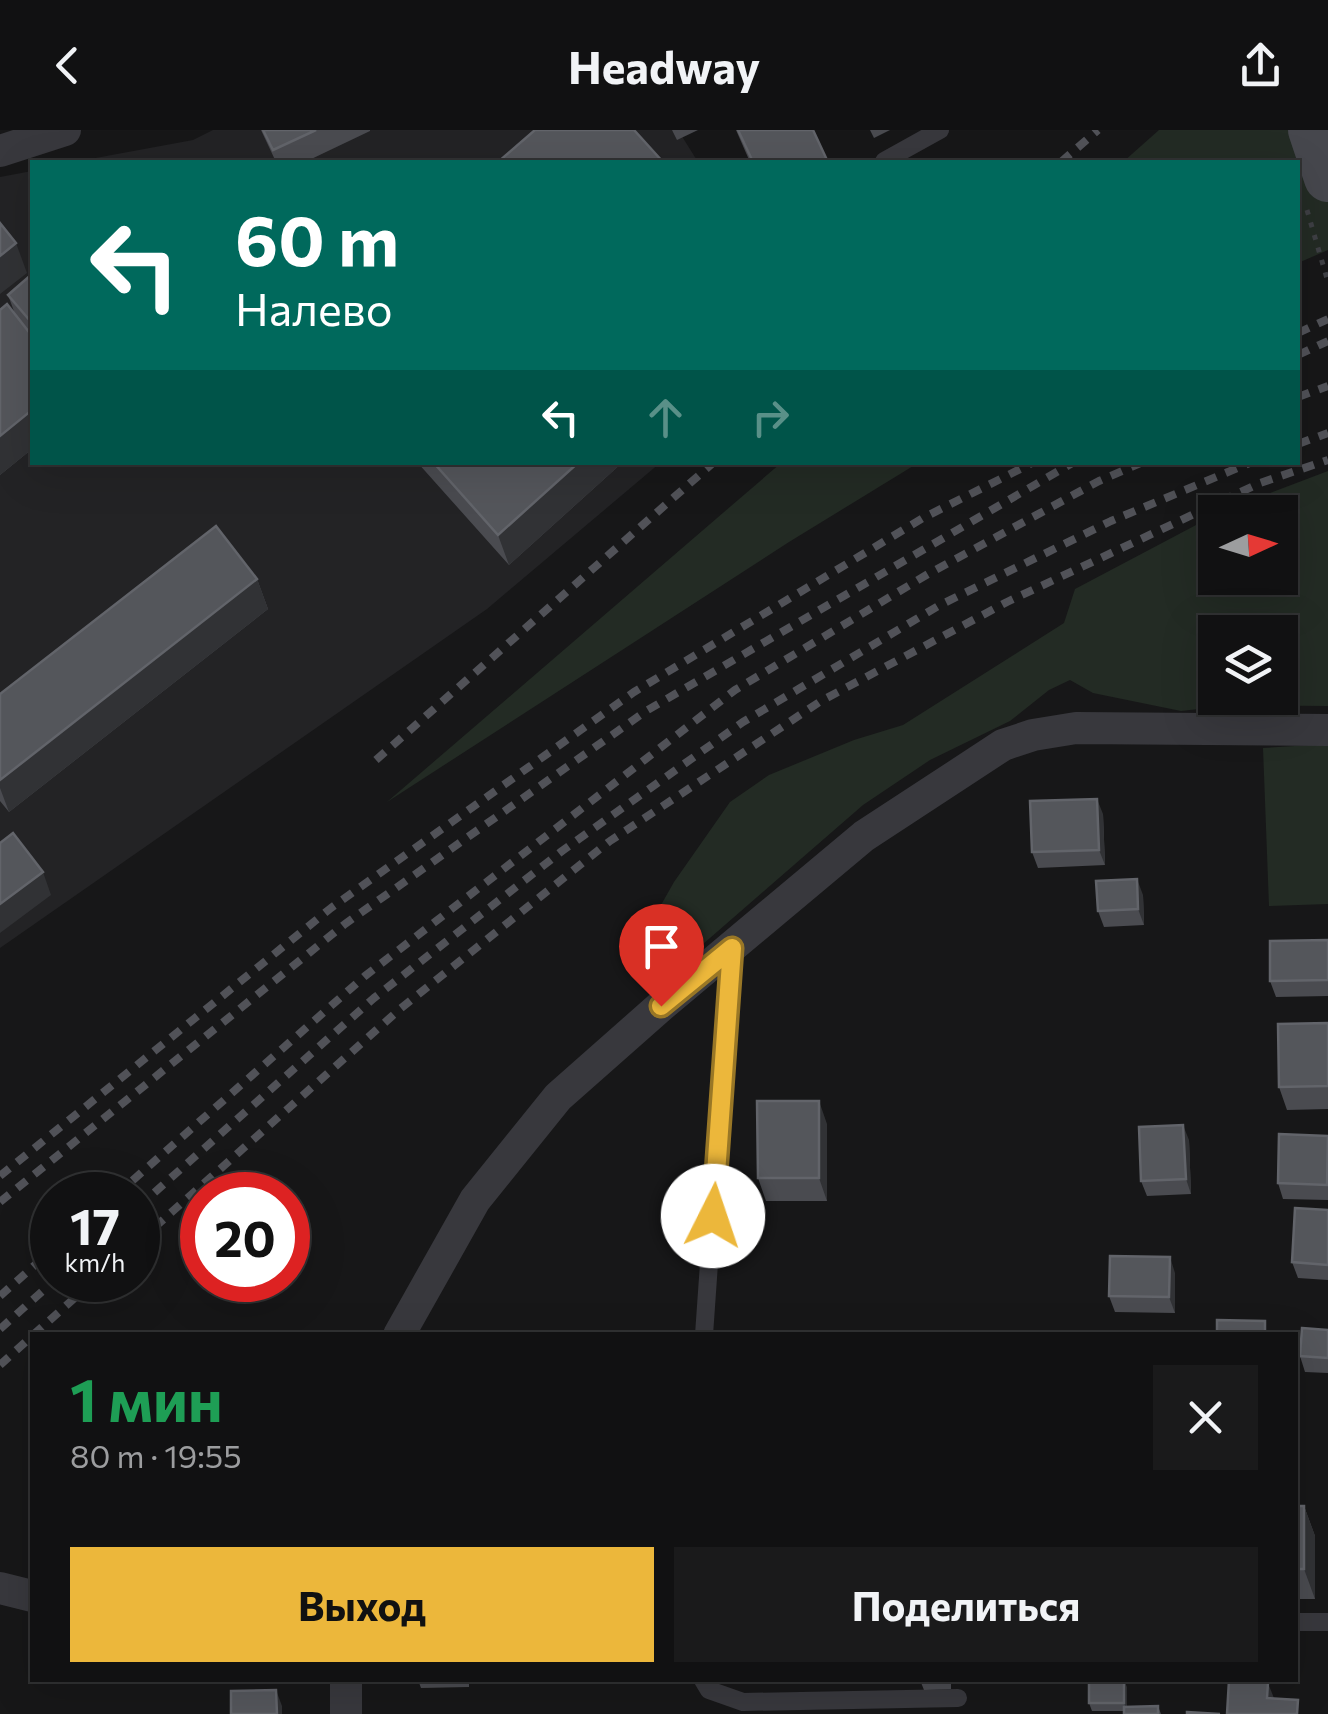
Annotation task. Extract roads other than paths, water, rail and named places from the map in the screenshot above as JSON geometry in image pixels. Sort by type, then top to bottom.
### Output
[{"type":"main road","points":[[1312,130],[1317,191]]},
{"type":"street","points":[[0,152],[65,130]]},
{"type":"street","points":[[400,1332],[474,1200],[558,1097],[864,836],[1003,745],[1033,734],[1076,728],[1328,730]]},
{"type":"street","points":[[0,1588],[30,1596]]},
{"type":"street","points":[[346,1682],[346,1714]]},
{"type":"lane","points":[[886,160],[940,130]]},
{"type":"lane","points":[[704,1332],[732,948]]},
{"type":"lane","points":[[1298,1622],[1328,1622]]},
{"type":"lane","points":[[705,1682],[709,1690],[744,1702],[958,1698]]},
{"type":"railway","points":[[1063,160],[1098,130]]},
{"type":"railway","points":[[1300,332],[1328,319]]},
{"type":"railway","points":[[1300,354],[1328,341]]},
{"type":"railway","points":[[1300,396],[1328,386]]},
{"type":"railway","points":[[1300,443],[1328,433]]},
{"type":"railway","points":[[160,1222],[400,1009],[610,841],[821,701],[1007,602],[1260,483],[1328,460]]},
{"type":"railway","points":[[376,760],[711,465]]},
{"type":"railway","points":[[0,1176],[331,908],[634,692],[923,518],[1028,465]]},
{"type":"railway","points":[[0,1202],[345,924],[646,711],[1069,465]]},
{"type":"railway","points":[[142,1172],[365,976],[735,690],[928,574],[1099,481],[1136,465]]},
{"type":"railway","points":[[160,1188],[374,998],[562,851],[743,722],[940,605],[1111,521],[1245,465]]},
{"type":"railway","points":[[0,1296],[30,1269]]},
{"type":"railway","points":[[0,1329],[30,1302]]},
{"type":"railway","points":[[36,1332],[70,1302]]},
{"type":"railway","points":[[0,1365],[30,1338]]}]
